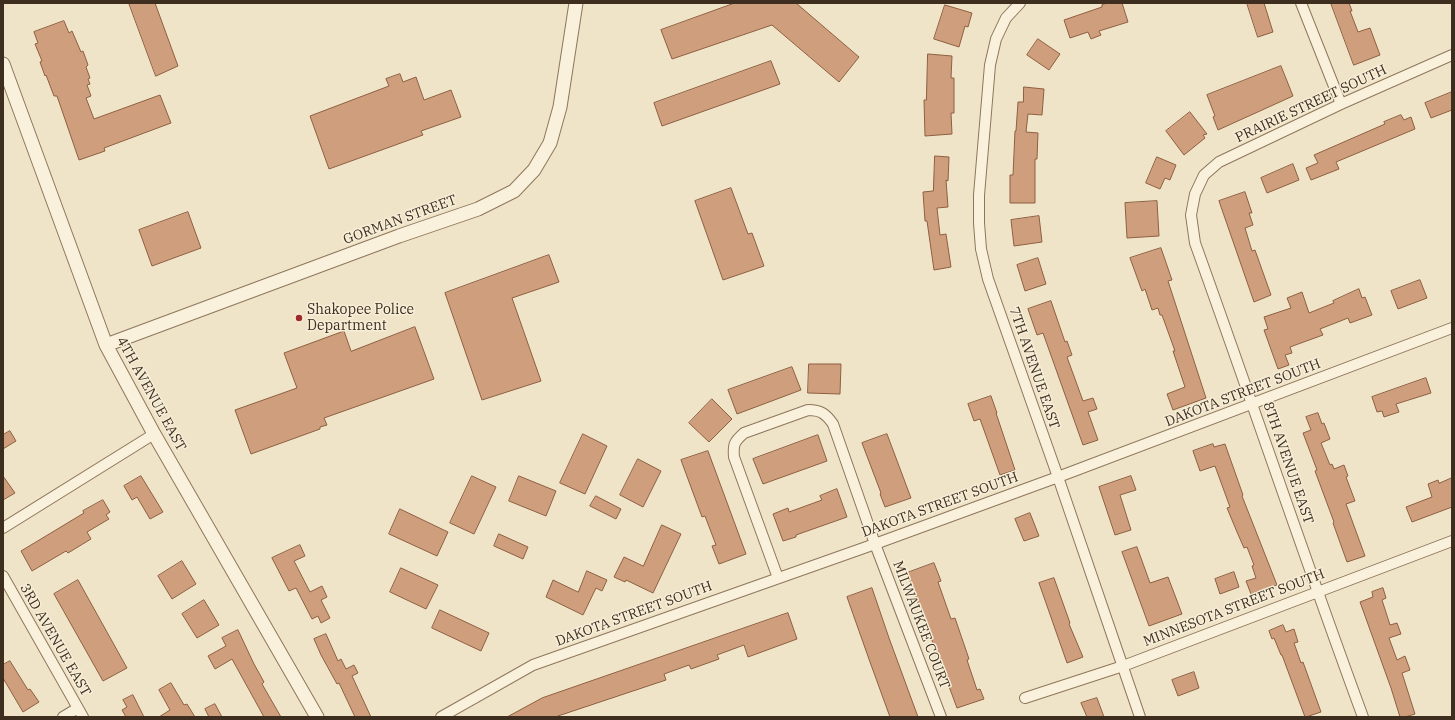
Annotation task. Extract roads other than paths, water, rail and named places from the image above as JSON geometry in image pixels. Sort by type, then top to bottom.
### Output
[{"type":"street","name":"GORMAN STREET","points":[[106,345],[399,236],[478,209],[514,191],[534,170],[550,143],[560,107],[576,3]]},
{"type":"street","name":"7TH AVENUE EAST","points":[[1020,3],[1006,18],[996,39],[990,65],[979,195],[981,249],[988,279],[1058,477],[1140,717]]},
{"type":"street","points":[[1301,3],[1341,104]]},
{"type":"street","name":"PRAIRIE STREET SOUTH","points":[[1196,194],[1204,175],[1219,162],[1341,104],[1452,55]]},
{"type":"street","name":"4TH AVENUE EAST","points":[[3,64],[106,345],[154,434],[317,717]]},
{"type":"street","name":"8TH AVENUE EAST","points":[[1196,194],[1191,215],[1195,243],[1253,404],[1317,592],[1363,717]]},
{"type":"street","name":"DAKOTA STREET SOUTH","points":[[442,717],[533,665],[875,544],[1058,477],[1452,328]]},
{"type":"street","name":"MILWAUKEE COURT","points":[[778,578],[734,457],[733,447],[737,439],[744,434],[808,410],[817,410],[826,415],[833,424],[875,544],[941,717]]},
{"type":"street","points":[[3,528],[154,434]]},
{"type":"street","name":"MINNESOTA STREET SOUTH","points":[[1025,698],[1123,666],[1452,541]]},
{"type":"street","name":"3RD AVENUE EAST","points":[[3,576],[81,712]]},
{"type":"street","points":[[63,717],[81,712]]},
{"type":"place","name":"Shakopee Police Department","points":[[299,318]]}]
